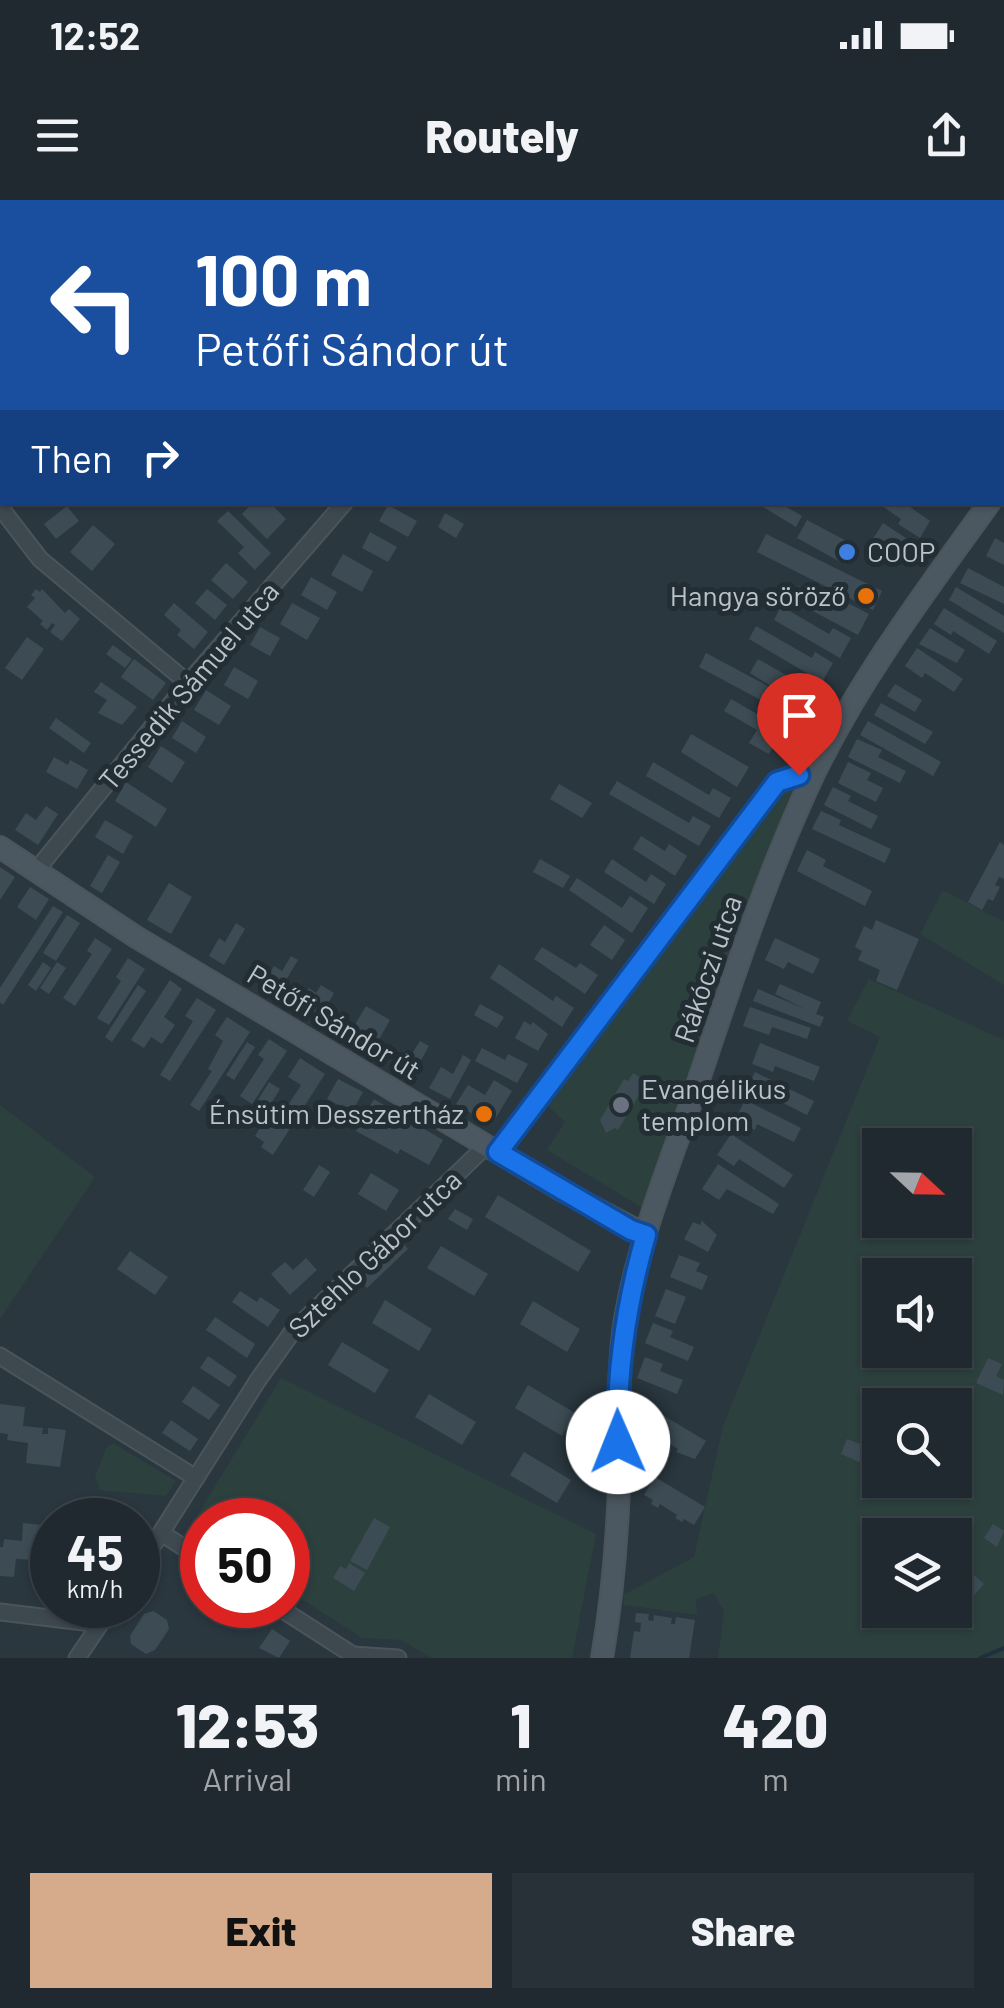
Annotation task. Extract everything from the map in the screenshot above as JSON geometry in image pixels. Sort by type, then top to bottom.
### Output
[{"type":"main road","name":"Rákóczi utca","points":[[602,1658],[615,1560],[618,1380],[631,1289],[646,1235],[738,962],[775,862],[814,774],[846,713],[906,620],[988,505]]},
{"type":"main road","name":"Petőfi Sándor út","points":[[0,847],[136,937],[631,1230],[646,1235]]},
{"type":"street","name":"Tessedik Sámuel utca","points":[[35,872],[188,683],[343,505]]},
{"type":"street","points":[[0,507],[40,559],[188,683]]},
{"type":"street","name":"Rákóczi utca","points":[[492,1148],[777,782],[814,774]]},
{"type":"street","name":"Sztehlo Gábor utca","points":[[161,1533],[293,1331],[492,1148]]},
{"type":"street","points":[[0,1356],[196,1478]]},
{"type":"street","points":[[161,1533],[180,1545]]},
{"type":"street","points":[[0,1612],[30,1616]]},
{"type":"street","points":[[310,1627],[355,1656],[398,1658]]},
{"type":"street","points":[[77,1658],[97,1628]]},
{"type":"green space","points":[[789,789],[797,791],[764,862],[643,1208],[547,1150],[565,1122],[546,1104],[778,794]]},
{"type":"green space","points":[[943,890],[1004,922],[1004,985],[920,934]]},
{"type":"green space","points":[[869,979],[1004,1040],[1004,1658],[718,1658],[724,1612],[714,1593],[696,1599],[697,1615],[624,1605],[623,1595],[694,1557],[723,1426],[880,1037],[847,1021]]},
{"type":"green space","points":[[0,1105],[95,1177],[0,1319]]},
{"type":"green space","points":[[281,1378],[596,1534],[572,1658],[432,1658],[401,1640],[362,1638],[310,1604],[310,1498],[208,1498]]},
{"type":"green space","points":[[113,1443],[176,1481],[166,1496],[100,1490],[95,1477],[106,1448]]},
{"type":"building","points":[[250,505],[272,505],[286,519],[267,539],[242,514]]},
{"type":"building","points":[[388,505],[417,521],[408,537],[379,521]]},
{"type":"building","points":[[760,505],[783,505],[802,516],[796,527]]},
{"type":"building","points":[[880,505],[907,505],[930,521],[920,538],[898,524],[901,519]]},
{"type":"building","points":[[67,506],[79,521],[56,539],[44,524]]},
{"type":"building","points":[[228,511],[271,553],[255,570],[238,553],[244,547],[217,521]]},
{"type":"building","points":[[445,513],[464,524],[456,538],[438,527]]},
{"type":"building","points":[[807,520],[856,546],[846,565],[797,538]]},
{"type":"building","points":[[883,523],[912,542],[901,558],[873,539]]},
{"type":"building","points":[[93,525],[115,544],[92,571],[70,552]]},
{"type":"building","points":[[370,532],[397,547],[388,562],[362,548]]},
{"type":"building","points":[[766,534],[882,591],[873,610],[757,552]]},
{"type":"building","points":[[995,538],[1004,543],[1004,565],[986,556]]},
{"type":"building","points":[[343,554],[373,571],[362,592],[331,575]]},
{"type":"building","points":[[226,563],[248,582],[233,599],[211,580]]},
{"type":"building","points":[[968,568],[1004,587],[1004,604],[960,583]]},
{"type":"building","points":[[311,577],[337,592],[327,610],[301,595]]},
{"type":"building","points":[[799,586],[839,606],[842,600],[869,614],[858,635],[792,600]]},
{"type":"building","points":[[956,587],[1004,616],[1004,633],[949,600]]},
{"type":"building","points":[[42,589],[65,613],[69,609],[80,619],[62,641],[50,632],[55,625],[52,623],[47,630],[27,607],[35,598],[31,595]]},
{"type":"building","points":[[207,589],[227,605],[215,620],[195,603]]},
{"type":"building","points":[[174,603],[208,632],[194,649],[177,635],[181,630],[164,615]]},
{"type":"building","points":[[292,603],[320,618],[307,640],[280,624]]},
{"type":"building","points":[[781,606],[829,634],[833,628],[851,638],[840,658],[774,620]]},
{"type":"building","points":[[944,608],[997,641],[989,654],[934,624]]},
{"type":"building","points":[[756,626],[812,658],[815,652],[833,663],[822,682],[749,639]]},
{"type":"building","points":[[260,627],[280,638],[270,656],[250,645]]},
{"type":"building","points":[[930,628],[965,650],[957,663],[919,644]]},
{"type":"building","points":[[27,637],[44,649],[22,680],[5,668]]},
{"type":"building","points":[[113,645],[132,659],[125,668],[106,654]]},
{"type":"building","points":[[917,648],[963,679],[954,692],[925,673],[922,678],[905,666]]},
{"type":"building","points":[[706,653],[790,698],[750,673],[758,659],[795,680],[798,675],[815,685],[804,704],[800,702],[789,724],[768,713],[772,706],[699,667]]},
{"type":"building","points":[[134,659],[166,683],[153,700],[121,677]]},
{"type":"building","points":[[234,667],[258,681],[248,699],[224,685]]},
{"type":"building","points":[[101,682],[137,707],[122,725],[98,713],[107,700],[94,692]]},
{"type":"building","points":[[895,684],[922,700],[915,712],[887,696]]},
{"type":"building","points":[[206,690],[231,706],[219,725],[194,710]]},
{"type":"building","points":[[731,699],[783,729],[769,754],[749,743],[757,730],[724,711]]},
{"type":"building","points":[[881,703],[933,732],[925,744],[874,715]]},
{"type":"building","points":[[56,718],[91,743],[84,753],[49,728]]},
{"type":"building","points":[[182,721],[206,737],[196,753],[172,738]]},
{"type":"building","points":[[868,721],[941,762],[933,776],[860,735]]},
{"type":"building","points":[[691,734],[749,767],[737,787],[681,752]]},
{"type":"building","points":[[857,739],[882,750],[878,757],[906,771],[900,783],[848,757]]},
{"type":"building","points":[[161,746],[185,762],[172,783],[148,767]]},
{"type":"building","points":[[54,757],[88,770],[77,789],[46,772]]},
{"type":"building","points":[[653,762],[709,795],[713,788],[731,798],[719,818],[646,776]]},
{"type":"building","points":[[848,762],[871,773],[867,780],[883,788],[876,802],[838,783]]},
{"type":"building","points":[[617,781],[689,823],[693,816],[711,826],[699,846],[609,794]]},
{"type":"building","points":[[126,782],[167,809],[156,827],[115,801]]},
{"type":"building","points":[[559,784],[592,803],[582,818],[550,799]]},
{"type":"building","points":[[833,787],[851,796],[848,801],[878,816],[871,829],[824,805]]},
{"type":"building","points":[[46,806],[58,814],[38,845],[15,830],[26,813],[36,820]]},
{"type":"building","points":[[821,811],[841,820],[839,825],[891,849],[885,863],[812,829]]},
{"type":"building","points":[[105,820],[133,836],[123,854],[95,837]]},
{"type":"building","points":[[641,836],[665,851],[669,844],[687,856],[675,876],[633,849]]},
{"type":"building","points":[[1000,842],[1004,845],[1004,879],[999,877],[995,885],[1000,887],[993,901],[988,899],[982,910],[968,902]]},
{"type":"building","points":[[807,850],[826,860],[823,866],[872,891],[865,906],[797,871]]},
{"type":"building","points":[[108,855],[120,862],[102,893],[90,886]]},
{"type":"building","points":[[540,859],[570,876],[563,888],[533,872]]},
{"type":"building","points":[[612,859],[646,882],[651,874],[666,884],[654,904],[604,872]]},
{"type":"building","points":[[0,867],[15,877],[0,900]]},
{"type":"building","points":[[577,878],[622,908],[630,896],[648,908],[632,933],[569,890]]},
{"type":"building","points":[[169,883],[192,897],[171,934],[147,920]]},
{"type":"building","points":[[30,887],[49,899],[36,920],[17,907]]},
{"type":"building","points":[[53,906],[63,912],[3,1005],[0,988]]},
{"type":"building","points":[[67,915],[80,923],[56,961],[43,953]]},
{"type":"building","points":[[876,920],[919,939],[897,990],[876,981],[880,970],[858,960],[862,951],[855,947],[864,926],[872,930]]},
{"type":"building","points":[[236,923],[245,929],[224,965],[209,956],[219,938],[225,942]]},
{"type":"building","points":[[604,925],[625,940],[612,960],[590,945]]},
{"type":"building","points":[[95,938],[112,949],[75,1006],[63,998],[92,954],[87,951]]},
{"type":"building","points":[[775,938],[820,959],[813,974],[788,962],[784,969],[765,960]]},
{"type":"building","points":[[542,947],[576,968],[580,963],[598,975],[585,994],[534,959]]},
{"type":"building","points":[[291,956],[298,960],[277,995],[262,986],[274,966],[282,971]]},
{"type":"building","points":[[128,958],[145,969],[109,1025],[97,1018],[121,981],[116,977]]},
{"type":"building","points":[[43,962],[51,968],[36,991],[28,985]]},
{"type":"building","points":[[57,962],[66,968],[49,994],[40,988]]},
{"type":"building","points":[[499,964],[553,1001],[556,996],[574,1008],[562,1027],[490,978]]},
{"type":"building","points":[[170,980],[182,989],[164,1017],[175,1025],[162,1044],[151,1037],[144,1048],[131,1040]]},
{"type":"building","points":[[780,984],[821,1002],[816,1014],[824,1017],[820,1027],[753,1001],[758,989],[805,1009],[775,994]]},
{"type":"building","points":[[138,985],[146,991],[112,1042],[105,1037]]},
{"type":"building","points":[[321,985],[334,993],[320,1017],[300,1003],[309,988],[316,993]]},
{"type":"building","points":[[197,998],[216,1010],[170,1081],[160,1075],[193,1021],[185,1016]]},
{"type":"building","points":[[480,1004],[504,1017],[497,1028],[474,1015]]},
{"type":"building","points":[[366,1006],[390,1020],[374,1048],[350,1033]]},
{"type":"building","points":[[750,1007],[811,1028],[807,1039],[772,1027],[769,1035],[743,1026]]},
{"type":"building","points":[[227,1017],[250,1032],[199,1111],[190,1105],[212,1071],[208,1069],[223,1041],[215,1035]]},
{"type":"building","points":[[524,1021],[531,1025],[533,1022],[548,1034],[538,1051],[515,1038]]},
{"type":"building","points":[[269,1039],[287,1051],[252,1104],[240,1096],[264,1059],[258,1055]]},
{"type":"building","points":[[420,1041],[429,1046],[412,1076],[395,1066],[404,1051],[411,1055]]},
{"type":"building","points":[[247,1042],[255,1047],[234,1080],[226,1075]]},
{"type":"building","points":[[760,1043],[820,1067],[814,1081],[775,1066],[773,1072],[752,1064]]},
{"type":"building","points":[[482,1048],[505,1060],[508,1054],[528,1064],[517,1083],[475,1061]]},
{"type":"building","points":[[463,1055],[471,1060],[450,1099],[429,1088],[441,1067],[453,1074]]},
{"type":"building","points":[[300,1058],[325,1074],[273,1155],[261,1147],[264,1142],[255,1136],[264,1121],[274,1127],[301,1085],[288,1077]]},
{"type":"building","points":[[755,1072],[814,1101],[807,1115],[769,1096],[765,1103],[750,1096],[752,1092],[746,1089]]},
{"type":"building","name":"Evangélikus templom","points":[[633,1073],[643,1079],[638,1088],[642,1090],[618,1130],[606,1133],[600,1120],[624,1079],[628,1081]]},
{"type":"building","points":[[338,1079],[363,1092],[352,1112],[327,1099]]},
{"type":"building","points":[[494,1080],[512,1091],[494,1121],[486,1122],[456,1104],[468,1085],[485,1095]]},
{"type":"building","points":[[269,1082],[280,1089],[269,1107],[258,1100]]},
{"type":"building","points":[[374,1099],[443,1140],[429,1165],[400,1149],[398,1154],[356,1131]]},
{"type":"building","points":[[745,1100],[801,1128],[794,1142],[757,1124],[755,1130],[735,1120]]},
{"type":"building","points":[[731,1134],[793,1175],[784,1188],[739,1159],[734,1166],[717,1155]]},
{"type":"building","points":[[718,1164],[779,1204],[773,1214],[727,1189],[719,1200],[702,1189]]},
{"type":"building","points":[[319,1165],[330,1172],[314,1197],[303,1190]]},
{"type":"building","points":[[371,1173],[399,1190],[386,1211],[358,1194]]},
{"type":"building","points":[[498,1195],[591,1251],[578,1272],[485,1217]]},
{"type":"building","points":[[455,1209],[473,1219],[467,1230],[448,1219]]},
{"type":"building","points":[[702,1221],[717,1235],[708,1252],[684,1239],[693,1222],[700,1225]]},
{"type":"building","points":[[400,1239],[408,1249],[367,1288],[358,1278]]},
{"type":"building","points":[[441,1246],[488,1274],[474,1296],[427,1268]]},
{"type":"building","points":[[130,1251],[168,1277],[155,1295],[117,1269]]},
{"type":"building","points":[[679,1255],[700,1263],[696,1271],[708,1276],[702,1290],[670,1277]]},
{"type":"building","points":[[306,1258],[317,1270],[290,1295],[271,1274],[285,1262],[293,1270]]},
{"type":"building","points":[[666,1289],[686,1297],[675,1324],[655,1316]]},
{"type":"building","points":[[240,1291],[257,1302],[260,1297],[280,1310],[268,1327],[232,1302]]},
{"type":"building","points":[[385,1300],[432,1329],[419,1351],[372,1323]]},
{"type":"building","points":[[533,1301],[580,1329],[567,1352],[520,1324]]},
{"type":"building","points":[[215,1317],[255,1344],[247,1358],[206,1330]]},
{"type":"building","points":[[653,1323],[673,1331],[670,1337],[694,1347],[688,1361],[645,1343]]},
{"type":"building","points":[[342,1342],[389,1370],[375,1393],[328,1365]]},
{"type":"building","points":[[208,1356],[237,1376],[229,1387],[200,1368]]},
{"type":"building","points":[[645,1357],[663,1364],[660,1371],[683,1380],[677,1394],[637,1378]]},
{"type":"building","points":[[988,1358],[1002,1364],[996,1376],[1004,1380],[1003,1395],[976,1383]]},
{"type":"building","points":[[528,1385],[575,1413],[562,1436],[515,1408]]},
{"type":"building","points":[[193,1386],[220,1405],[209,1420],[182,1402]]},
{"type":"building","points":[[429,1394],[476,1422],[462,1445],[415,1417]]},
{"type":"building","points":[[0,1404],[25,1407],[23,1426],[43,1428],[42,1434],[48,1434],[48,1428],[66,1430],[60,1467],[26,1463],[28,1443],[7,1440],[8,1434],[0,1433]]},
{"type":"building","points":[[656,1411],[706,1441],[695,1459],[676,1452],[678,1449],[660,1438],[658,1442],[651,1438],[653,1434],[645,1429]]},
{"type":"building","points":[[171,1420],[198,1439],[190,1451],[162,1433]]},
{"type":"building","points":[[847,1439],[862,1445],[862,1463],[841,1454]]},
{"type":"building","points":[[524,1452],[571,1480],[557,1503],[510,1475]]},
{"type":"building","points":[[655,1477],[705,1507],[694,1525],[675,1518],[677,1515],[660,1504],[658,1508],[651,1504],[653,1500],[644,1495]]},
{"type":"building","points":[[374,1518],[390,1527],[367,1570],[350,1561]]},
{"type":"building","points":[[23,1523],[30,1524],[30,1560],[16,1559],[14,1577],[0,1576],[0,1547],[4,1539],[22,1541]]},
{"type":"building","points":[[993,1524],[1004,1531],[997,1547],[984,1538]]},
{"type":"building","points":[[349,1563],[365,1573],[354,1591],[333,1578],[340,1566],[346,1569]]},
{"type":"building","points":[[972,1573],[984,1584],[972,1598]]},
{"type":"building","points":[[636,1613],[649,1614],[648,1620],[653,1621],[654,1615],[672,1618],[671,1624],[675,1624],[676,1617],[695,1620],[689,1658],[630,1658],[634,1631],[640,1632]]},
{"type":"building","points":[[160,1616],[167,1620],[169,1629],[155,1650],[146,1654],[131,1644],[135,1628],[160,1628]]},
{"type":"building","points":[[272,1629],[290,1641],[279,1658],[259,1648]]},
{"type":"waterway","points":[[980,1658],[1004,1648]]},
{"type":"place","name":"COOP","points":[[847,552]]},
{"type":"place","name":"Hangya söröző","points":[[866,596]]},
{"type":"place","name":"Evangélikus templom","points":[[621,1105]]},
{"type":"place","name":"Énsütim Desszertház","points":[[484,1114]]},
{"type":"route","points":[[618,1442],[622,1342],[646,1235],[498,1152],[777,782],[799,775]]}]
